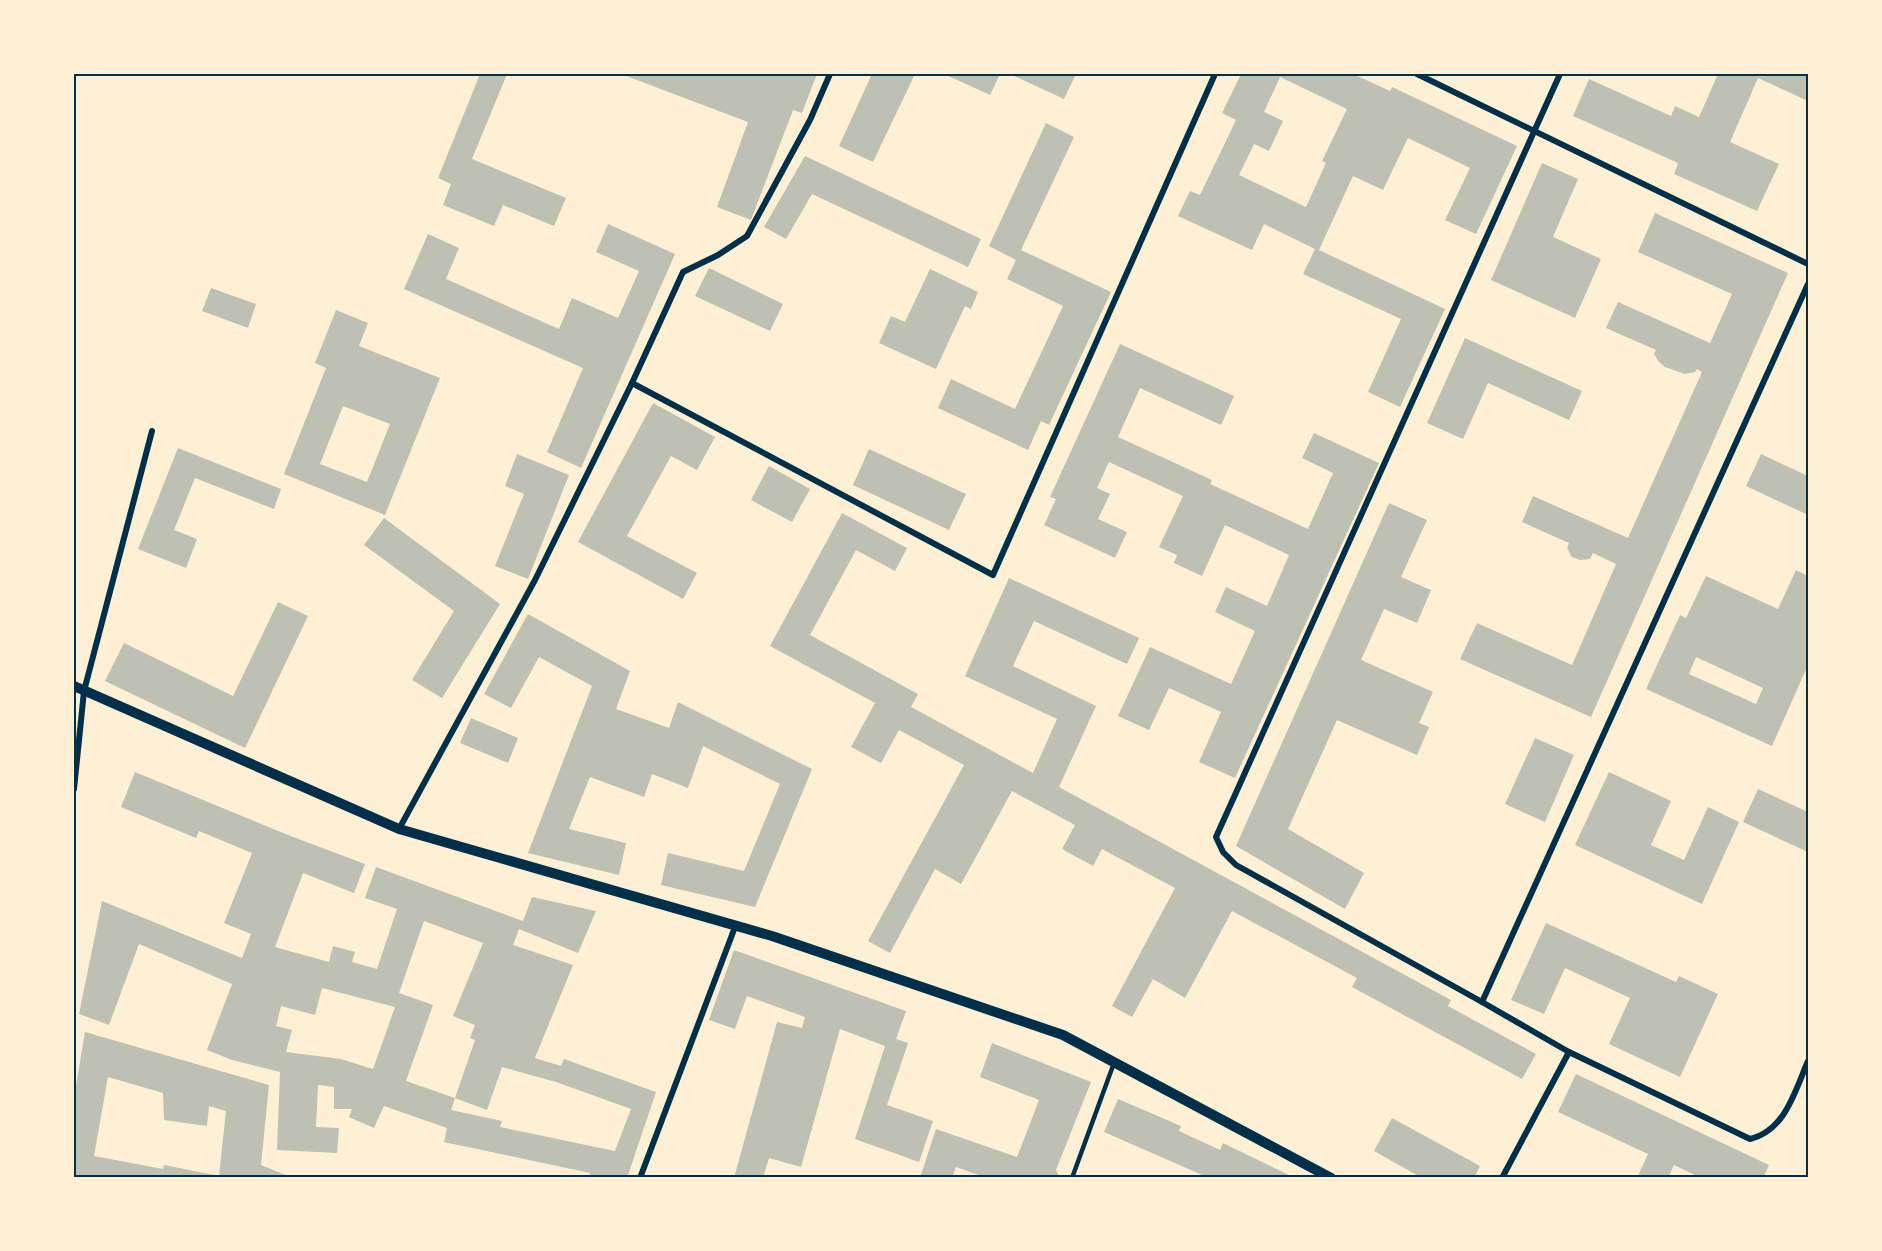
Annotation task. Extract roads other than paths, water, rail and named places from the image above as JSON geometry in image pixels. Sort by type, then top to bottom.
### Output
[{"type":"street","points":[[399,829],[535,580],[632,383],[682,272],[718,255],[747,236],[810,120],[830,74]]},
{"type":"street","points":[[632,383],[993,575],[1215,74]]},
{"type":"street","points":[[1417,74],[1809,264]]},
{"type":"street","points":[[1560,74],[1216,837],[1223,852],[1236,866],[1569,1052],[1750,1139],[1762,1136],[1785,1114],[1809,1061]]},
{"type":"street","points":[[1482,1002],[1809,284]]},
{"type":"street","points":[[74,789],[79,688],[152,431]]},
{"type":"street","points":[[79,688],[399,829],[772,936],[1062,1035],[1331,1178]]},
{"type":"street","points":[[640,1178],[735,927]]},
{"type":"street","points":[[1502,1178],[1569,1052]]},
{"type":"lane","points":[[1072,1178],[1114,1063]]}]
